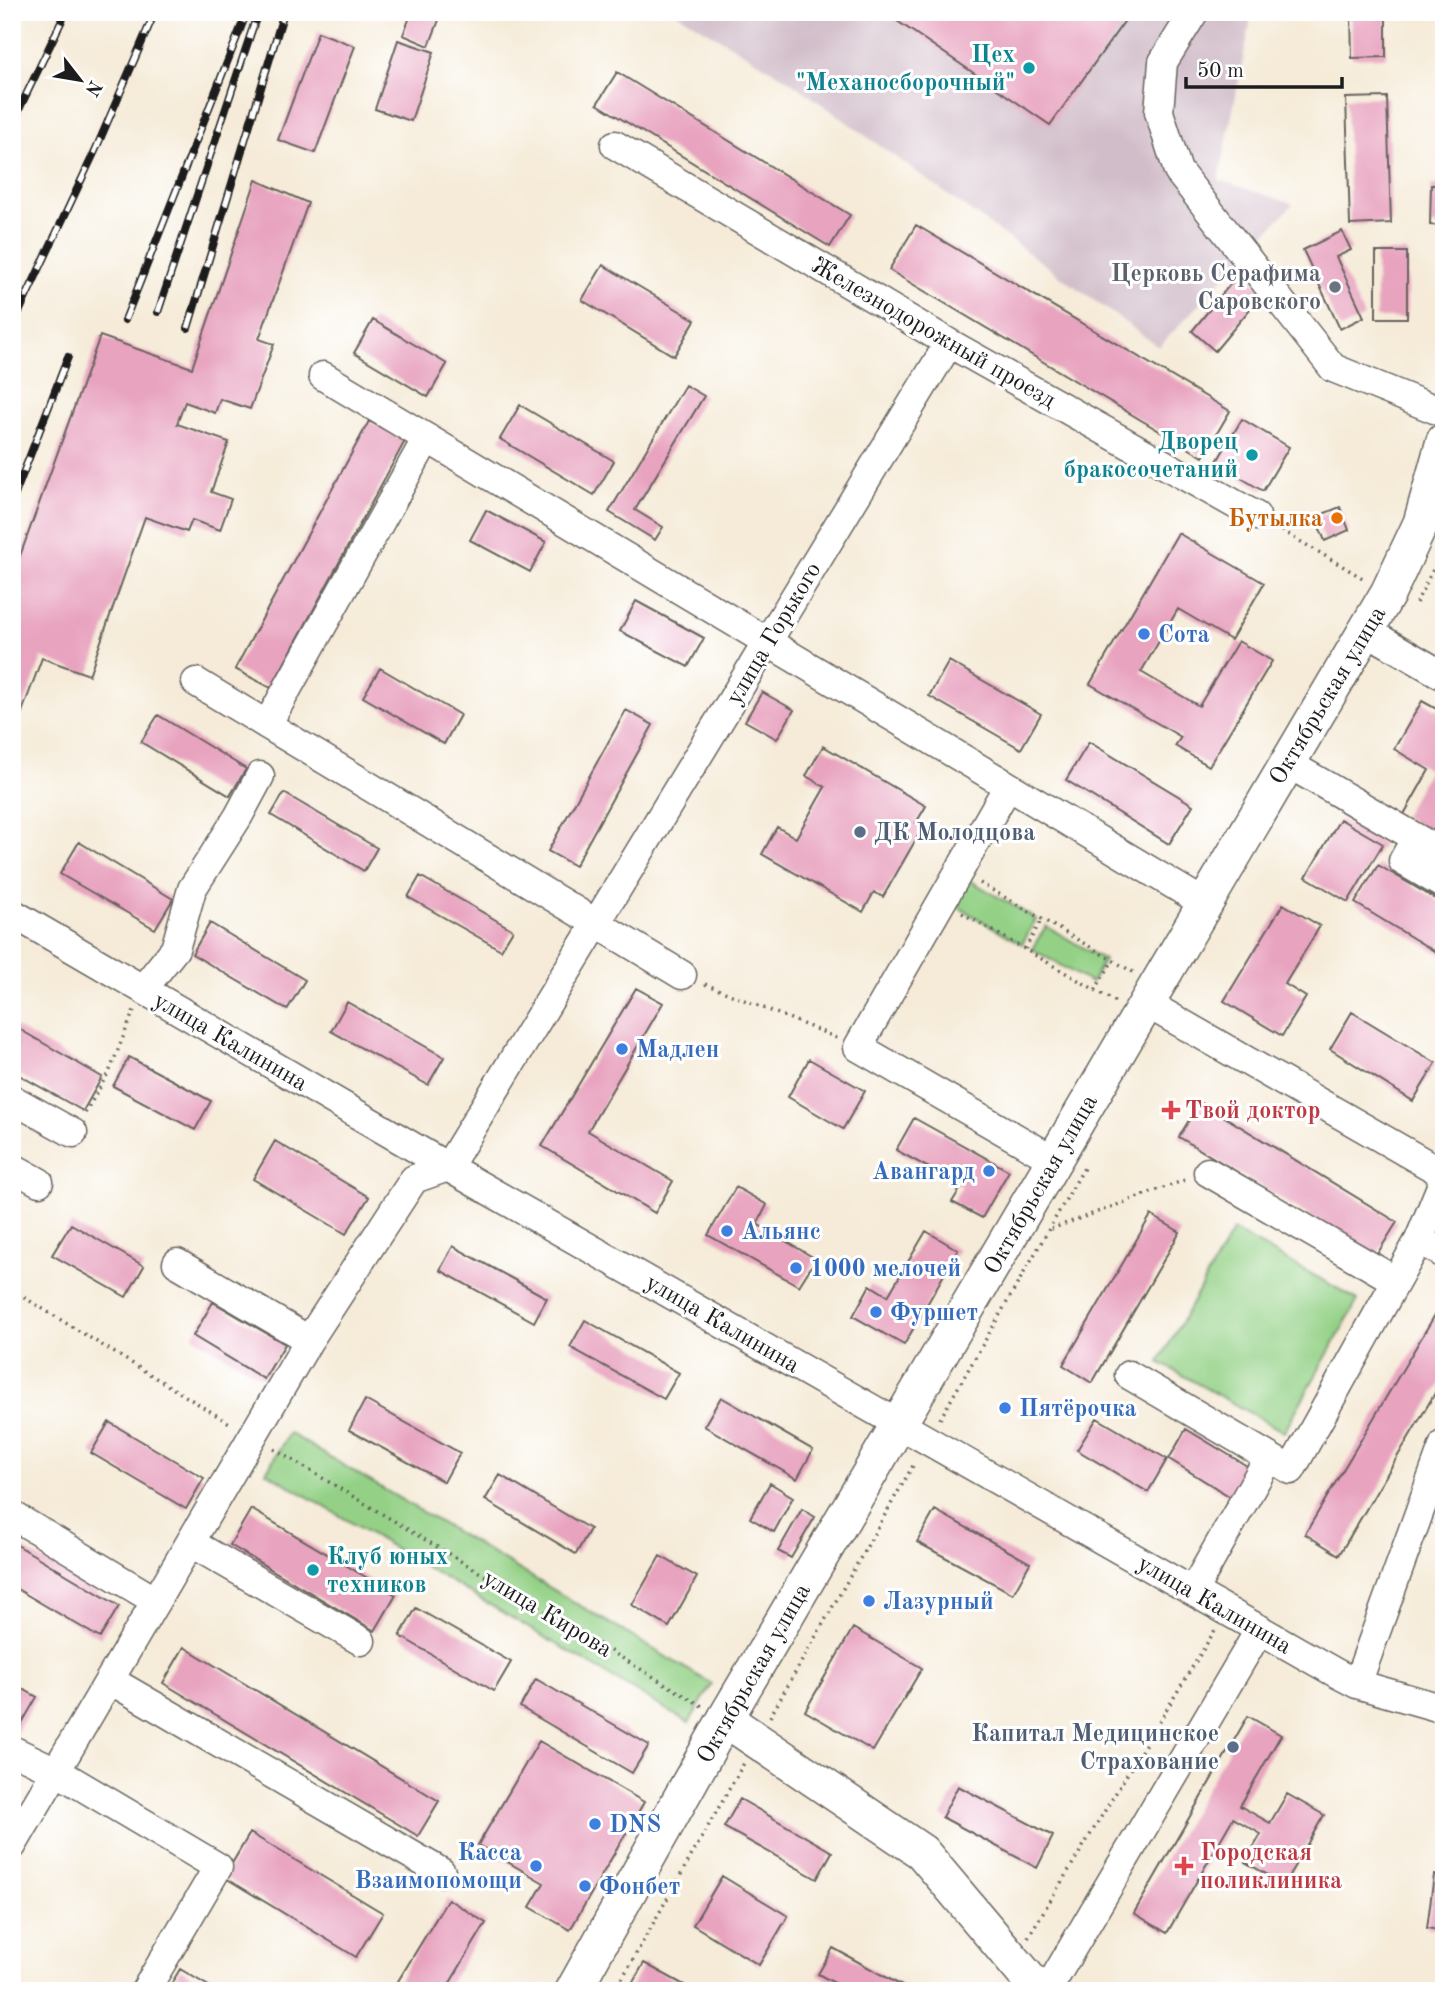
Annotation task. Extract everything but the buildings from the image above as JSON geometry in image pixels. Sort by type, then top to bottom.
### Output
[{"type":"main road","name":"Октябрьская улица","points":[[573,1991],[725,1720],[914,1431],[1054,1160],[1287,763],[1378,638],[1388,593],[1421,523],[1444,441]]},
{"type":"main road","points":[[725,1720],[922,1852],[1015,1959],[1039,1991]]},
{"type":"street","points":[[1194,12],[1163,62],[1159,112],[1178,171],[1333,368],[1444,413]]},
{"type":"street","name":"Железнодорожный проезд","points":[[615,145],[949,343],[1256,516]]},
{"type":"street","name":"улица Горького","points":[[448,1167],[949,343]]},
{"type":"street","points":[[323,376],[1204,903]]},
{"type":"street","points":[[267,725],[427,438]]},
{"type":"street","points":[[1378,638],[1444,676]]},
{"type":"street","points":[[196,682],[682,975]]},
{"type":"street","points":[[1287,763],[1444,855]]},
{"type":"street","points":[[143,989],[175,949],[192,889],[238,817],[260,776]]},
{"type":"street","points":[[1008,786],[858,1047],[1054,1160]]},
{"type":"street","points":[[1416,838],[1403,861],[1444,885]]},
{"type":"street","name":"улица Калинина","points":[[12,914],[448,1167],[1357,1684],[1444,1709]]},
{"type":"street","points":[[1129,1375],[1291,1469],[1419,1240],[1444,1176],[1147,1001]]},
{"type":"street","points":[[12,1099],[73,1133]]},
{"type":"street","points":[[12,1167],[39,1182]]},
{"type":"street","points":[[12,1846],[254,1438],[309,1340],[414,1179],[448,1167]]},
{"type":"street","points":[[1208,1172],[1396,1281]]},
{"type":"street","points":[[1419,1240],[1444,1254]]},
{"type":"street","points":[[177,1263],[309,1340]]},
{"type":"street","points":[[1357,1684],[1444,1444]]},
{"type":"street","points":[[1193,1591],[1269,1457]]},
{"type":"street","points":[[12,1515],[156,1601]]},
{"type":"street","points":[[191,1543],[361,1641]]},
{"type":"street","points":[[1047,1991],[1260,1629]]},
{"type":"street","points":[[110,1680],[441,1872]]},
{"type":"street","points":[[12,1750],[56,1771],[218,1867],[145,1991]]},
{"type":"path","points":[[1256,516],[1388,593]]},
{"type":"path","points":[[1378,638],[1431,577],[1444,548]]},
{"type":"path","points":[[960,871],[1112,960],[1147,1001]]},
{"type":"path","points":[[942,901],[1095,990],[1147,1001]]},
{"type":"path","points":[[1025,949],[1042,919]]},
{"type":"path","points":[[1095,990],[1112,960]]},
{"type":"path","points":[[682,975],[858,1047]]},
{"type":"path","points":[[73,1133],[110,1070],[143,989]]},
{"type":"path","points":[[615,1991],[757,1739],[914,1431],[1049,1229],[1090,1158]]},
{"type":"path","points":[[1049,1229],[1208,1172]]},
{"type":"path","name":"улица Кирова","points":[[12,1290],[725,1720]]},
{"type":"path","points":[[1015,1959],[1227,1611]]},
{"type":"shaded area","points":[[675,12],[1249,12],[1250,24],[1219,180],[1293,204],[1159,347],[787,79]]},
{"type":"green space","points":[[964,877],[1036,919],[1022,944],[949,902]]},
{"type":"green space","points":[[1046,926],[1104,960],[1091,983],[1032,949]]},
{"type":"green space","points":[[1233,1230],[1358,1300],[1284,1432],[1159,1362]]},
{"type":"green space","points":[[289,1433],[712,1684],[689,1723],[266,1472]]},
{"type":"railway","points":[[12,124],[66,12]]},
{"type":"railway","points":[[12,327],[95,151],[155,12]]},
{"type":"railway","points":[[125,320],[247,12]]},
{"type":"railway","points":[[158,312],[258,12]]},
{"type":"railway","points":[[188,328],[284,12]]},
{"type":"railway","points":[[12,502],[68,357]]},
{"type":"place","name":"Цех \"Механосборочный\"","points":[[1029,68]]},
{"type":"place","name":"Церковь Серафима Саровского","points":[[1335,287]]},
{"type":"place","name":"Дворец бракосочетаний","points":[[1252,455]]},
{"type":"place","name":"Бутылка","points":[[1337,518]]},
{"type":"place","name":"Сота","points":[[1144,634]]},
{"type":"place","name":"ДК Молодцова","points":[[860,832]]},
{"type":"place","name":"Мадлен","points":[[622,1049]]},
{"type":"place","name":"Твой доктор","points":[[1171,1110]]},
{"type":"place","name":"Авангард","points":[[989,1171]]},
{"type":"place","name":"Альянс","points":[[727,1231]]},
{"type":"place","name":"1000 мелочей","points":[[796,1268]]},
{"type":"place","name":"Фуршет","points":[[876,1312]]},
{"type":"place","name":"Пятёрочка","points":[[1005,1408]]},
{"type":"place","name":"Клуб юных техников","points":[[313,1570]]},
{"type":"place","name":"Лазурный","points":[[869,1601]]},
{"type":"place","name":"Капитал Медицинское Страхование","points":[[1233,1747]]},
{"type":"place","name":"DNS","points":[[595,1824]]},
{"type":"place","name":"Касса Взаимопомощи","points":[[536,1866]]},
{"type":"place","name":"Городская поликлиника","points":[[1184,1866]]},
{"type":"place","name":"Фонбет","points":[[585,1886]]}]
